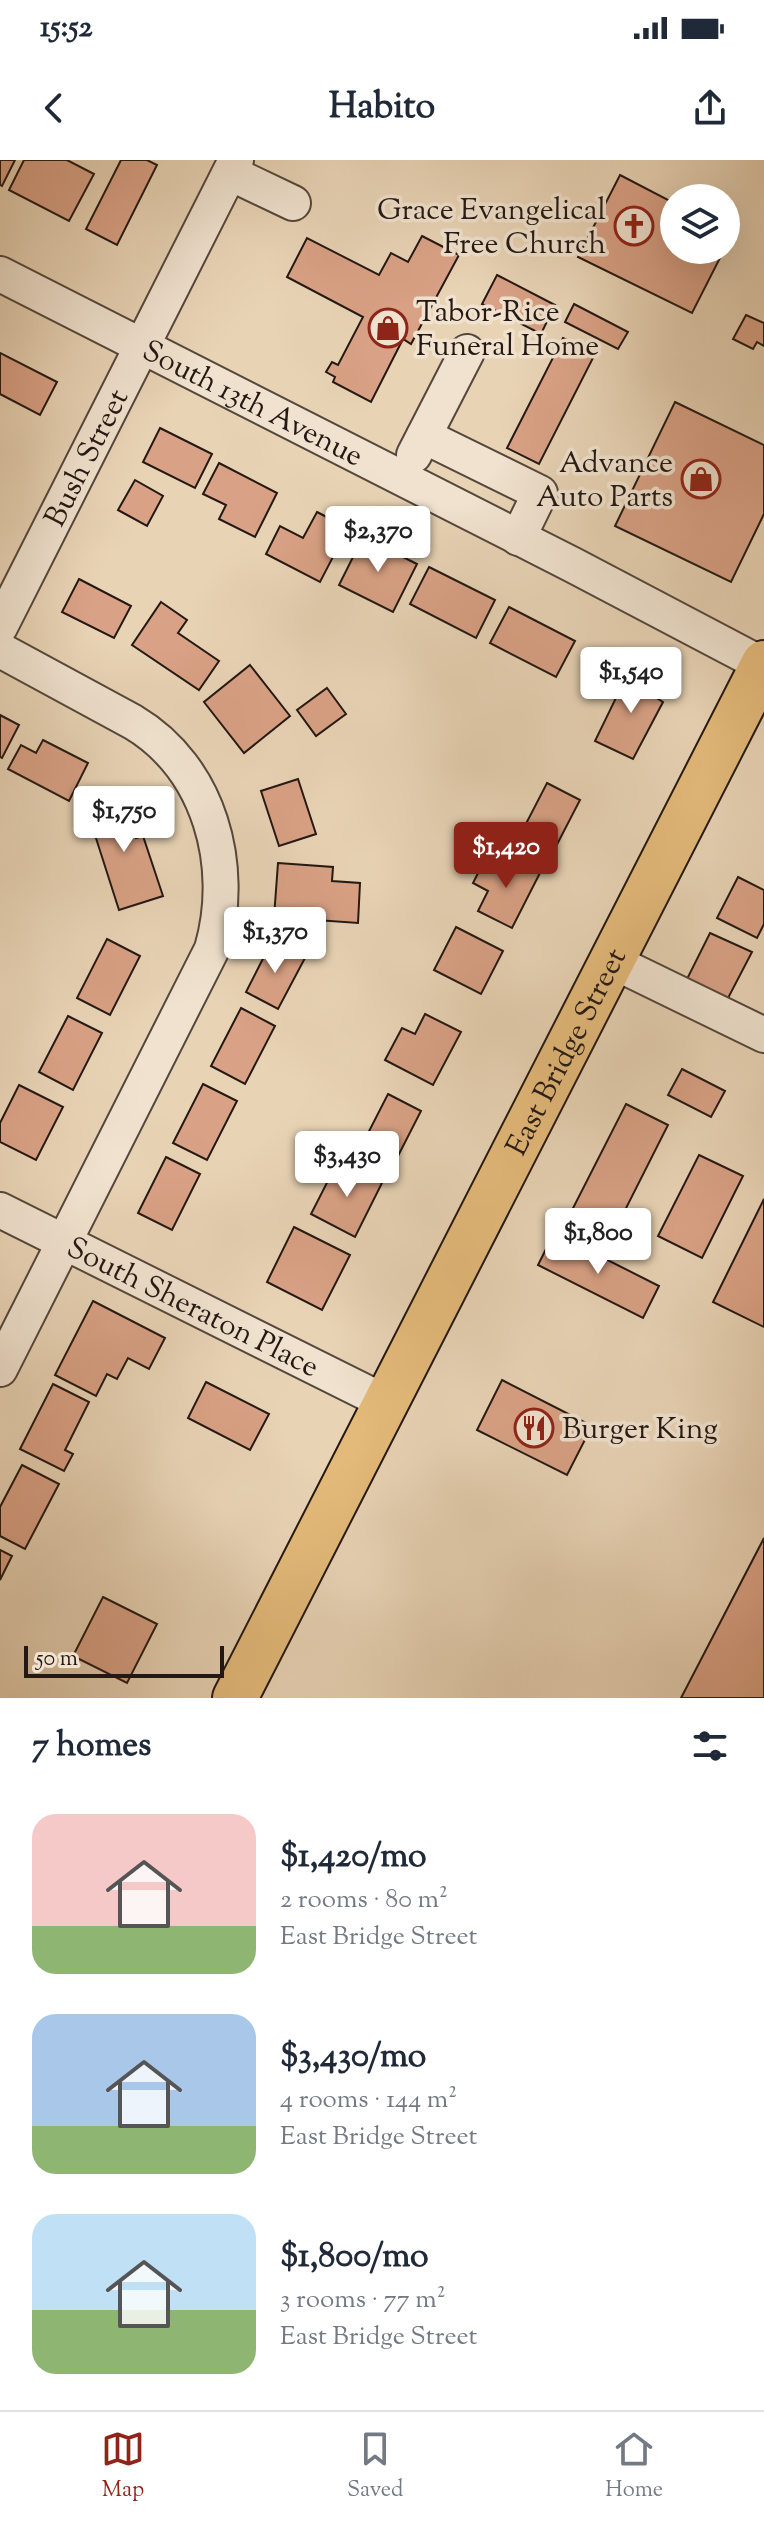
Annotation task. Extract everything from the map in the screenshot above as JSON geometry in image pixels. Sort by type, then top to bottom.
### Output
[{"type":"main road","name":"East Bridge Street","points":[[235,1698],[762,672]]},
{"type":"street","points":[[233,166],[293,203]]},
{"type":"street","name":"Bush Street","points":[[0,627],[233,166]]},
{"type":"street","name":"South 13th Avenue","points":[[0,274],[518,538],[762,672]]},
{"type":"street","points":[[402,478],[467,352]]},
{"type":"street","points":[[424,436],[540,493],[518,538]]},
{"type":"street","points":[[0,650],[133,722],[170,750],[202,797],[218,849],[222,878],[219,926],[212,949],[0,1369]]},
{"type":"street","points":[[612,961],[764,1035]]},
{"type":"street","name":"South Sheraton Place","points":[[0,1210],[387,1403]]},
{"type":"building","points":[[0,160],[15,160],[2,186],[0,185]]},
{"type":"building","points":[[24,160],[67,160],[94,174],[69,221],[9,190]]},
{"type":"building","points":[[121,160],[147,160],[157,165],[117,245],[86,229]]},
{"type":"building","name":"Grace Evangelical Free Church","points":[[620,175],[660,196],[660,264],[717,264],[692,313],[578,257]]},
{"type":"building","name":"Tabor-Rice Funeral Home","points":[[422,236],[459,255],[411,344],[403,339],[371,402],[333,382],[335,377],[326,372],[332,362],[338,365],[363,317],[287,277],[307,238],[379,275],[391,253],[408,262]]},
{"type":"building","points":[[497,275],[555,305],[541,334],[482,304]]},
{"type":"building","points":[[574,304],[628,332],[618,349],[565,322]]},
{"type":"building","points":[[746,315],[764,323],[764,346],[757,342],[753,349],[733,339]]},
{"type":"building","points":[[563,338],[595,354],[539,464],[507,448]]},
{"type":"building","points":[[0,353],[57,382],[40,415],[0,394]]},
{"type":"building","name":"Advance Auto Parts","points":[[675,402],[764,445],[764,514],[731,582],[615,526]]},
{"type":"building","points":[[160,428],[212,454],[195,488],[143,462]]},
{"type":"building","points":[[219,463],[277,493],[255,537],[219,519],[226,505],[203,494]]},
{"type":"building","points":[[135,480],[163,496],[147,526],[118,510]]},
{"type":"building","points":[[317,512],[348,528],[320,582],[266,554],[280,526],[303,538]]},
{"type":"building","points":[[363,537],[417,564],[393,612],[339,585]]},
{"type":"building","points":[[429,567],[495,600],[476,638],[410,604]]},
{"type":"building","points":[[79,579],[131,606],[114,638],[62,612]]},
{"type":"building","points":[[161,602],[187,620],[178,633],[219,661],[199,690],[132,645]]},
{"type":"building","points":[[509,607],[575,641],[556,677],[490,643]]},
{"type":"building","points":[[250,665],[290,716],[244,753],[204,702]]},
{"type":"building","points":[[630,669],[661,685],[655,697],[663,702],[633,759],[595,741]]},
{"type":"building","points":[[327,688],[346,714],[316,736],[297,710]]},
{"type":"building","points":[[0,715],[19,725],[2,758],[0,757]]},
{"type":"building","points":[[43,740],[88,763],[69,801],[8,769],[21,745],[36,753]]},
{"type":"building","points":[[298,779],[316,834],[279,846],[261,791]]},
{"type":"building","points":[[547,783],[580,800],[549,860],[516,843]]},
{"type":"building","points":[[123,796],[136,838],[143,836],[163,896],[119,910],[86,807]]},
{"type":"building","points":[[514,858],[541,871],[512,928],[478,911],[488,891],[473,883],[485,859],[508,871]]},
{"type":"building","points":[[278,863],[333,867],[332,881],[360,883],[358,923],[274,917]]},
{"type":"building","points":[[738,877],[764,890],[764,924],[757,938],[717,918]]},
{"type":"building","points":[[456,927],[503,951],[481,994],[434,970]]},
{"type":"building","points":[[710,933],[752,952],[726,1002],[686,981]]},
{"type":"building","points":[[107,939],[140,956],[110,1015],[77,998]]},
{"type":"building","points":[[272,941],[305,958],[278,1009],[246,992]]},
{"type":"building","points":[[241,1008],[275,1026],[245,1084],[211,1066]]},
{"type":"building","points":[[425,1014],[461,1032],[433,1085],[385,1060],[402,1028],[415,1034]]},
{"type":"building","points":[[68,1016],[102,1033],[73,1090],[39,1072]]},
{"type":"building","points":[[682,1069],[725,1091],[711,1117],[668,1095]]},
{"type":"building","points":[[203,1084],[237,1101],[207,1160],[173,1143]]},
{"type":"building","points":[[19,1085],[63,1107],[36,1160],[0,1142],[0,1123]]},
{"type":"building","points":[[388,1094],[421,1111],[397,1158],[364,1141]]},
{"type":"building","points":[[626,1104],[668,1125],[612,1236],[570,1214]]},
{"type":"building","points":[[311,1132],[336,1145],[322,1171],[297,1159]]},
{"type":"building","points":[[699,1155],[743,1176],[702,1258],[658,1236]]},
{"type":"building","points":[[166,1157],[200,1174],[172,1230],[138,1213]]},
{"type":"building","points":[[338,1161],[382,1183],[355,1237],[311,1214]]},
{"type":"building","points":[[764,1199],[764,1327],[713,1302]]},
{"type":"building","points":[[294,1227],[350,1255],[322,1310],[267,1282]]},
{"type":"building","points":[[554,1233],[659,1286],[643,1318],[538,1265]]},
{"type":"building","points":[[93,1301],[165,1338],[149,1369],[128,1358],[117,1379],[107,1374],[96,1396],[55,1375]]},
{"type":"building","name":"Burger King","points":[[502,1380],[592,1426],[567,1475],[477,1430]]},
{"type":"building","points":[[206,1382],[269,1414],[250,1450],[188,1418]]},
{"type":"building","points":[[53,1384],[89,1402],[65,1450],[73,1454],[64,1471],[20,1449]]},
{"type":"building","points":[[22,1465],[59,1484],[25,1549],[0,1536],[0,1507]]},
{"type":"building","points":[[764,1538],[764,1698],[681,1698]]},
{"type":"building","points":[[0,1550],[12,1556],[0,1580]]},
{"type":"building","points":[[103,1597],[157,1624],[127,1683],[73,1656]]},
{"type":"place","name":"Grace Evangelical Free Church","points":[[634,226]]},
{"type":"place","name":"Tabor-Rice Funeral Home","points":[[388,328]]},
{"type":"place","name":"Advance Auto Parts","points":[[701,479]]},
{"type":"place","name":"Burger King","points":[[534,1428]]}]
